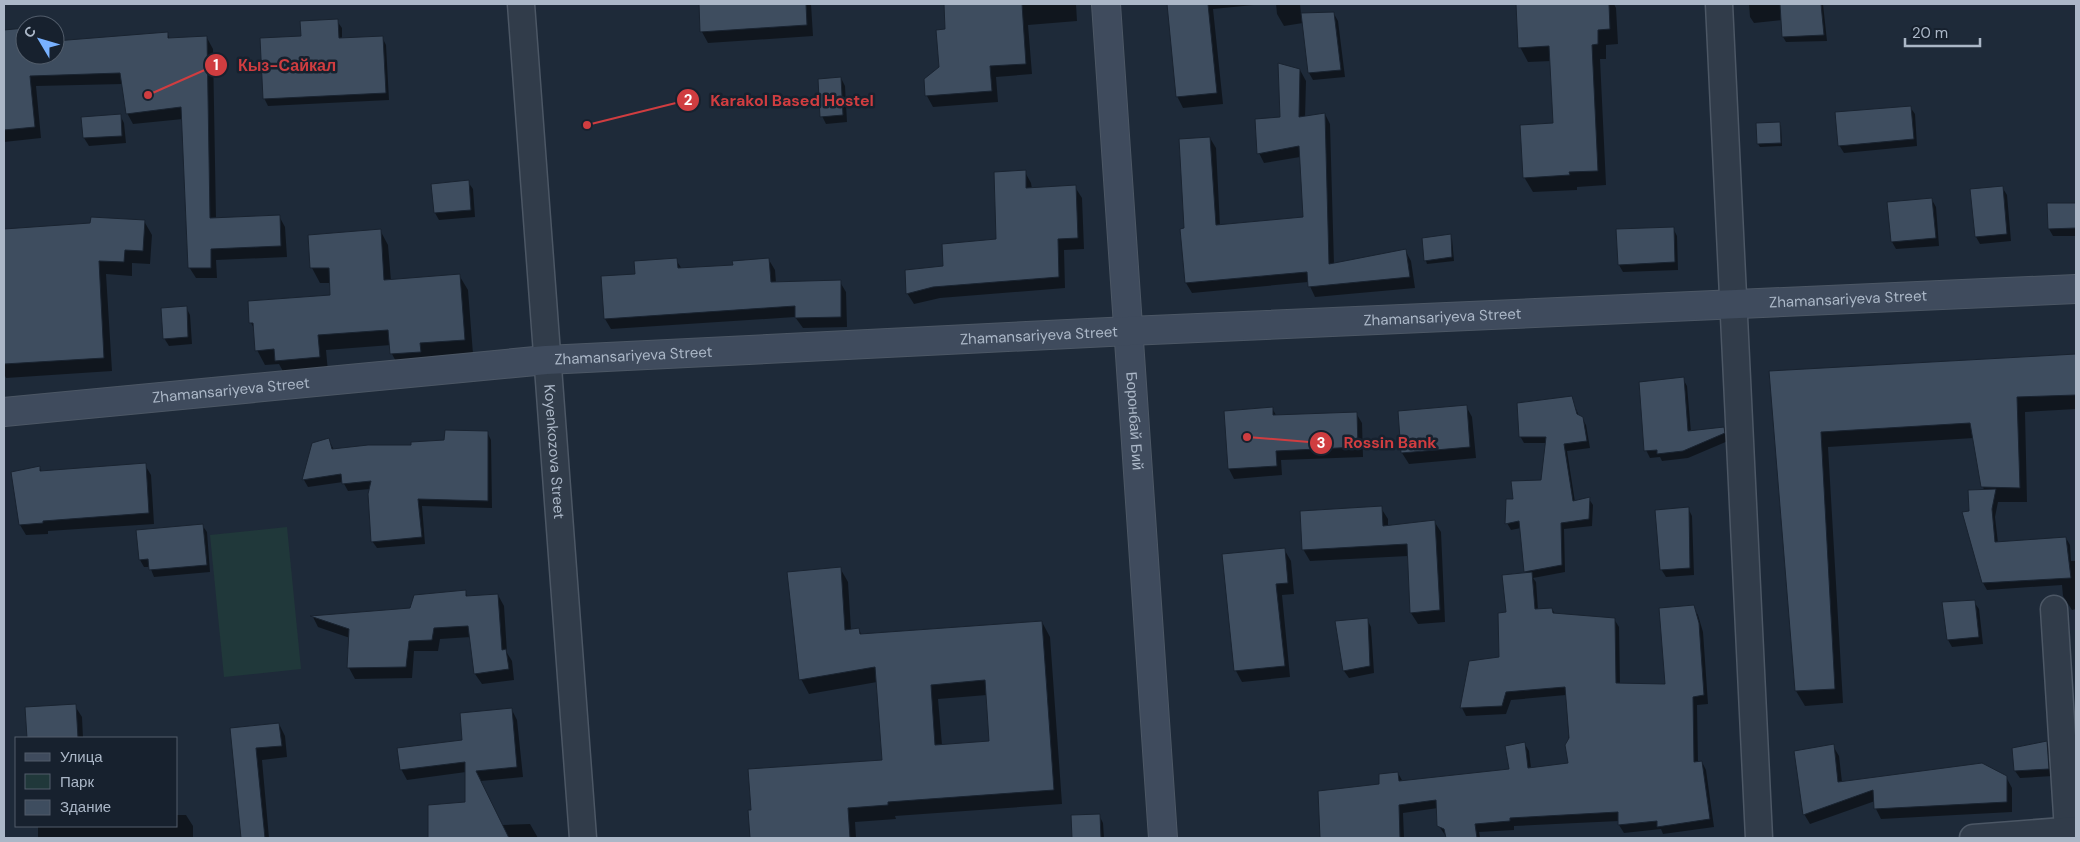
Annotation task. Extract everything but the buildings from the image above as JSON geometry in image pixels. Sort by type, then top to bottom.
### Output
[{"type":"main road","name":"Боронбай Бий","points":[[1106,4],[1163,838]]},
{"type":"main road","name":"Zhamansariyeva Street","points":[[4,412],[546,360],[1129,331],[2076,289]]},
{"type":"street","name":"Koyenkozova Street","points":[[521,4],[583,838]]},
{"type":"street","points":[[1719,4],[1759,838]]},
{"type":"street","points":[[1973,838],[2072,831],[2054,609]]},
{"type":"green space","points":[[287,527],[301,669],[224,677],[210,535]]},
{"type":"place","name":"Кыз-Сайкал","points":[[148,95]]},
{"type":"place","name":"Karakol Based Hostel","points":[[587,125]]},
{"type":"place","name":"Rossin Bank","points":[[1247,437]]}]
